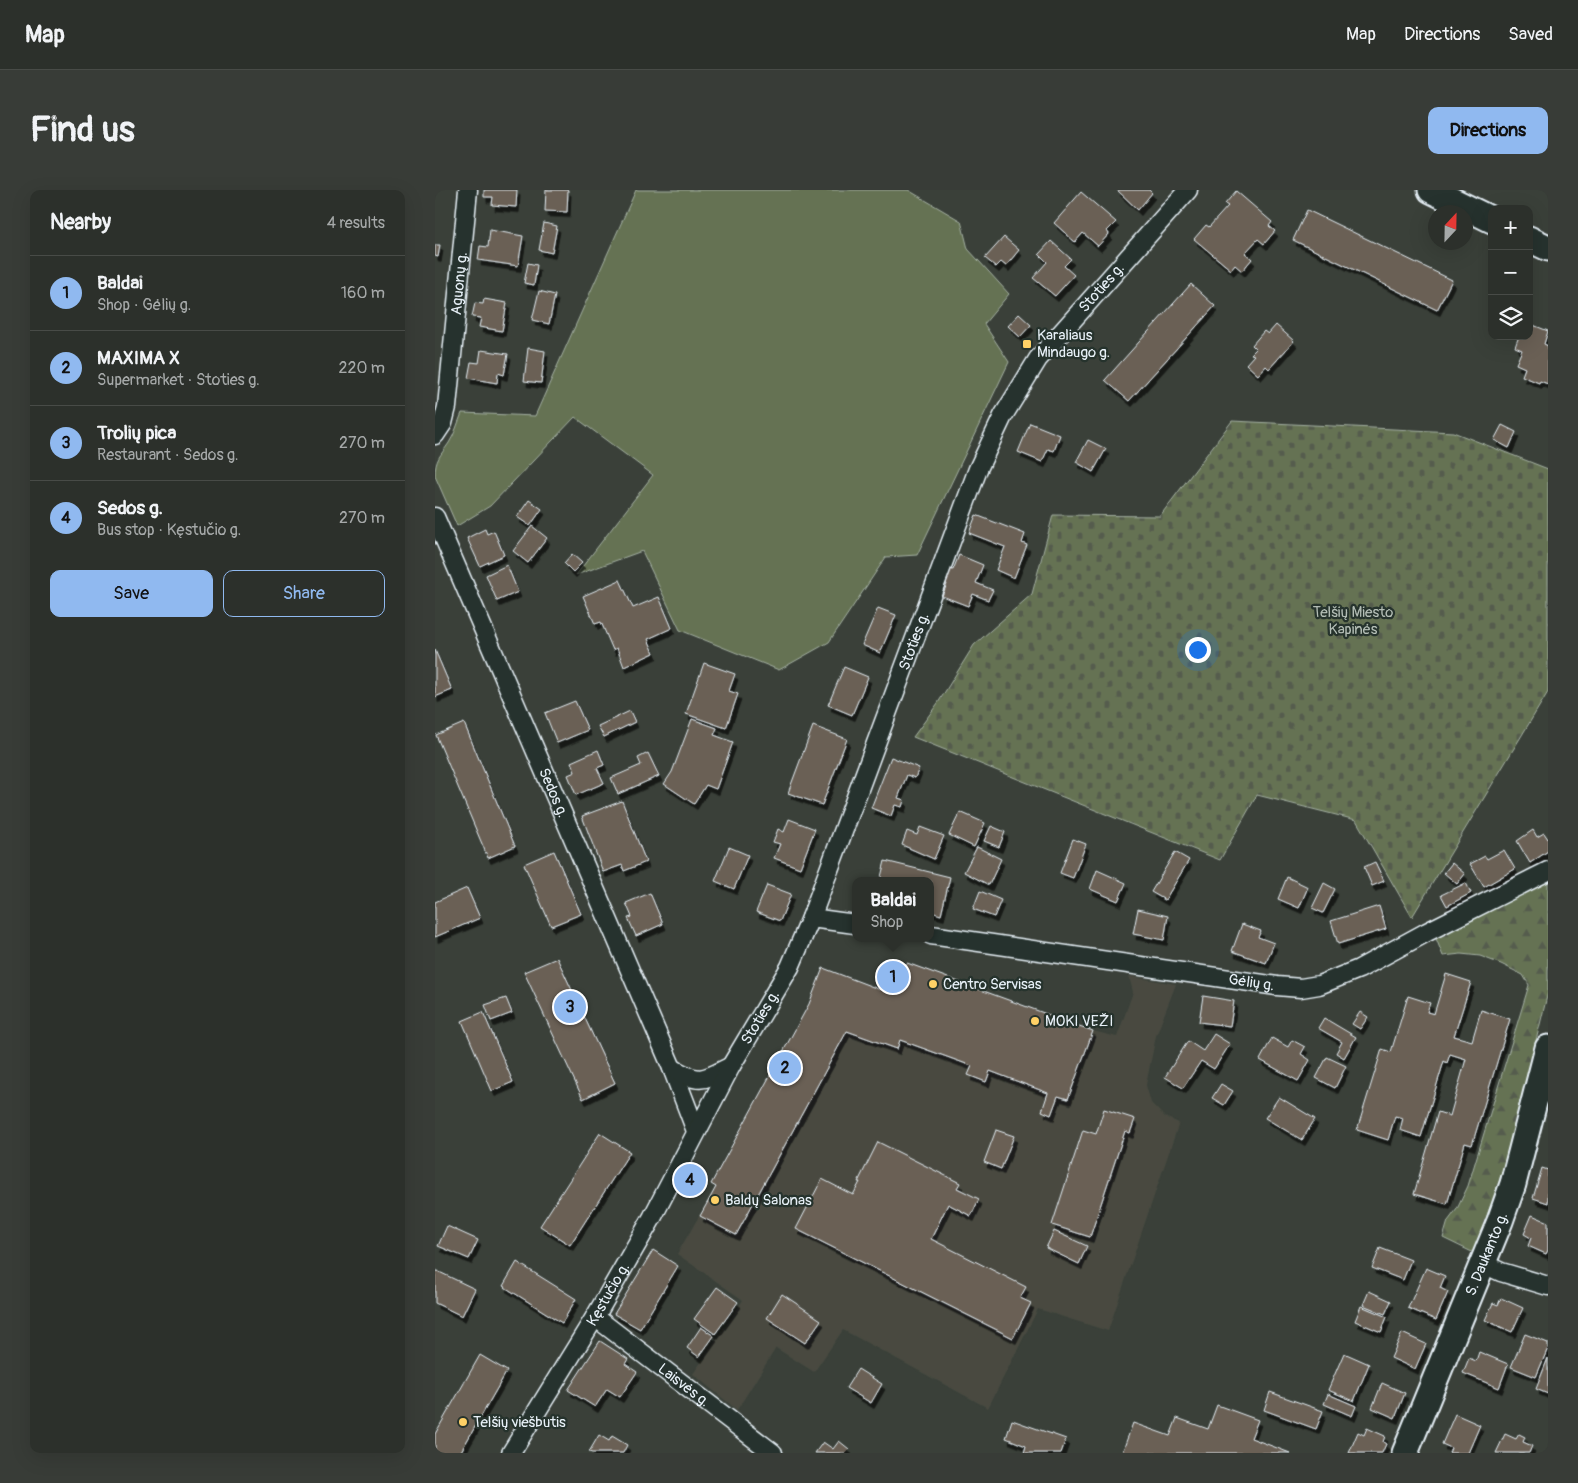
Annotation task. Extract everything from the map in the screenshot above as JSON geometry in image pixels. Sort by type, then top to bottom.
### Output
[{"type":"main road","points":[[1431,190],[1488,218]]},
{"type":"main road","points":[[1533,241],[1548,248]]},
{"type":"main road","name":"S. Daukanto g.","points":[[1405,1453],[1501,1221],[1513,1184],[1548,1048]]},
{"type":"street","name":"Aguonų g.","points":[[435,435],[443,423],[447,407],[468,190]]},
{"type":"street","name":"Stoties g.","points":[[697,1131],[731,1066],[789,967],[811,918],[978,469],[1003,416],[1039,359],[1188,190]]},
{"type":"street","name":"Sedos g.","points":[[435,517],[672,1068],[697,1131]]},
{"type":"street","name":"Gėlių g.","points":[[934,935],[1301,988],[1319,985],[1359,969],[1427,932],[1548,872]]},
{"type":"street","points":[[811,918],[852,924]]},
{"type":"street","points":[[672,1068],[686,1077],[700,1080],[731,1066]]},
{"type":"street","name":"Kęstučio g.","points":[[511,1453],[595,1317],[652,1218],[697,1131]]},
{"type":"street","points":[[1483,1264],[1501,1272],[1548,1286]]},
{"type":"street","name":"Laisvės g.","points":[[595,1317],[773,1453]]},
{"type":"shaded area","points":[[907,963],[1093,1031],[1117,1037],[1133,992],[1129,976],[1176,984],[1156,1036],[1146,1085],[1151,1103],[1165,1117],[1179,1123],[1108,1331],[1038,1309],[988,1408],[843,1330],[814,1372],[776,1348],[737,1410],[693,1374],[743,1300],[677,1254],[716,1187],[711,1184],[809,1004],[823,968],[881,990],[889,969],[903,974]]},
{"type":"green space","points":[[636,190],[908,190],[961,221],[968,249],[1009,294],[984,324],[1009,362],[917,555],[886,557],[829,642],[779,670],[680,630],[642,551],[576,575],[653,475],[575,417],[490,506],[457,526],[435,476],[437,461],[455,432],[462,413],[535,416]]},
{"type":"green space","name":"Telšių Miesto Kapinės","points":[[1232,421],[1453,432],[1548,469],[1548,692],[1412,917],[1356,820],[1257,795],[1220,860],[913,737],[938,703],[974,645],[1032,594],[1053,515],[1160,516]]},
{"type":"green space","points":[[1548,878],[1548,992],[1507,1158],[1474,1253],[1443,1238],[1448,1221],[1457,1209],[1468,1186],[1529,985],[1523,975],[1480,956],[1461,954],[1443,956],[1435,936]]},
{"type":"building","points":[[484,190],[517,190],[516,207],[492,205],[493,197],[484,197]]},
{"type":"building","points":[[546,190],[568,190],[567,212],[545,211]]},
{"type":"building","points":[[1117,190],[1149,190],[1152,193],[1138,210]]},
{"type":"building","points":[[1236,191],[1272,222],[1269,226],[1275,231],[1264,244],[1258,239],[1245,253],[1252,259],[1242,271],[1235,265],[1231,270],[1194,239],[1206,225],[1209,227],[1228,206],[1225,204]]},
{"type":"building","points":[[1081,192],[1116,222],[1107,231],[1109,234],[1098,246],[1083,233],[1075,242],[1054,223]]},
{"type":"building","points":[[1307,210],[1452,280],[1437,310],[1293,240]]},
{"type":"building","points":[[544,223],[557,226],[552,253],[539,250]]},
{"type":"building","points":[[490,230],[523,236],[518,266],[478,260],[480,246],[488,247]]},
{"type":"building","points":[[1004,237],[1019,250],[1006,266],[1001,262],[996,267],[985,258]]},
{"type":"building","points":[[1051,241],[1071,259],[1064,266],[1074,275],[1055,296],[1033,278],[1047,262],[1039,254]]},
{"type":"building","points":[[435,245],[440,245],[438,257],[435,256]]},
{"type":"building","points":[[528,263],[537,265],[534,285],[524,283]]},
{"type":"building","points":[[1191,284],[1215,306],[1129,401],[1105,380]]},
{"type":"building","points":[[539,291],[555,295],[549,324],[532,320]]},
{"type":"building","points":[[484,299],[507,303],[502,331],[479,327],[481,318],[472,317],[475,303],[483,304]]},
{"type":"building","points":[[1019,314],[1031,325],[1020,337],[1008,326]]},
{"type":"building","points":[[1276,325],[1294,341],[1269,369],[1266,366],[1258,375],[1246,364],[1254,355],[1251,354],[1256,349],[1252,345],[1264,331],[1268,334]]},
{"type":"building","points":[[1533,325],[1548,331],[1544,344],[1548,346],[1548,384],[1540,381],[1539,383],[1522,376],[1525,368],[1516,364],[1522,350],[1515,347],[1518,340],[1533,340]]},
{"type":"building","points":[[528,348],[545,351],[541,383],[524,381]]},
{"type":"building","points":[[481,350],[508,354],[504,375],[498,373],[497,383],[468,378],[471,362],[479,363]]},
{"type":"building","points":[[1030,423],[1060,435],[1054,451],[1048,449],[1042,462],[1018,452]]},
{"type":"building","points":[[1502,425],[1516,432],[1509,448],[1494,440]]},
{"type":"building","points":[[1088,440],[1106,449],[1093,472],[1076,462]]},
{"type":"building","points":[[529,500],[542,509],[530,526],[517,517]]},
{"type":"building","points":[[976,515],[1025,534],[1022,543],[1027,545],[1014,578],[996,570],[1005,547],[969,533]]},
{"type":"building","points":[[532,526],[547,538],[528,563],[513,551]]},
{"type":"building","points":[[485,529],[487,534],[494,531],[504,555],[480,566],[467,538]]},
{"type":"building","points":[[572,554],[582,563],[573,572],[564,563]]},
{"type":"building","points":[[959,555],[983,565],[976,583],[993,590],[988,600],[973,594],[968,606],[942,596],[947,584],[944,583],[950,569],[953,570]]},
{"type":"building","points":[[507,565],[518,592],[497,601],[486,575]]},
{"type":"building","points":[[620,580],[633,608],[659,597],[672,628],[648,639],[654,653],[624,667],[617,648],[613,650],[601,622],[595,624],[583,596]]},
{"type":"building","points":[[878,608],[896,615],[880,653],[862,645]]},
{"type":"building","points":[[435,650],[452,690],[435,697]]},
{"type":"building","points":[[704,663],[735,674],[729,691],[738,694],[726,728],[686,714]]},
{"type":"building","points":[[844,667],[868,677],[852,715],[828,705]]},
{"type":"building","points":[[575,701],[588,730],[557,743],[545,713]]},
{"type":"building","points":[[630,711],[635,722],[604,737],[598,726]]},
{"type":"building","points":[[692,719],[717,728],[714,735],[733,742],[716,789],[706,785],[694,804],[664,784],[672,772]]},
{"type":"building","points":[[464,723],[515,846],[488,858],[436,735]]},
{"type":"building","points":[[813,726],[847,739],[822,805],[788,793]]},
{"type":"building","points":[[598,750],[604,765],[597,768],[604,783],[576,795],[568,775],[575,772],[571,762]]},
{"type":"building","points":[[648,753],[659,776],[618,794],[611,778],[641,765],[638,758]]},
{"type":"building","points":[[891,757],[919,768],[915,778],[907,775],[898,798],[904,800],[902,807],[895,805],[891,816],[871,808]]},
{"type":"building","points":[[622,801],[646,862],[624,871],[622,865],[603,872],[582,816]]},
{"type":"building","points":[[960,812],[985,823],[974,847],[949,835]]},
{"type":"building","points":[[789,819],[815,829],[800,868],[774,858],[780,844],[773,842],[778,829],[784,832]]},
{"type":"building","points":[[991,826],[1005,832],[999,847],[984,841]]},
{"type":"building","points":[[920,827],[944,836],[934,859],[902,845],[907,831],[917,835]]},
{"type":"building","points":[[1533,830],[1537,837],[1544,833],[1548,839],[1548,851],[1530,863],[1517,841]]},
{"type":"building","points":[[1073,839],[1086,844],[1073,878],[1060,873]]},
{"type":"building","points":[[729,847],[748,855],[734,889],[715,881]]},
{"type":"building","points":[[977,847],[1001,859],[989,885],[964,872]]},
{"type":"building","points":[[1504,850],[1515,869],[1484,887],[1470,864],[1485,856],[1487,859]]},
{"type":"building","points":[[554,851],[581,914],[551,926],[524,864]]},
{"type":"building","points":[[1175,852],[1189,860],[1165,900],[1151,892]]},
{"type":"building","points":[[885,861],[950,877],[941,915],[934,913],[934,877],[881,877]]},
{"type":"building","points":[[1375,862],[1384,881],[1372,886],[1364,867]]},
{"type":"building","points":[[1452,863],[1465,874],[1457,884],[1444,873]]},
{"type":"building","points":[[1097,870],[1126,883],[1118,901],[1090,889]]},
{"type":"building","points":[[1287,877],[1308,887],[1299,908],[1278,899]]},
{"type":"building","points":[[1324,883],[1335,889],[1323,913],[1312,908]]},
{"type":"building","points":[[1466,883],[1471,893],[1447,906],[1441,895]]},
{"type":"building","points":[[767,885],[791,894],[780,921],[756,912]]},
{"type":"building","points":[[467,888],[480,918],[435,937],[435,902]]},
{"type":"building","points":[[980,891],[1001,900],[994,917],[973,909]]},
{"type":"building","points":[[650,893],[663,924],[636,936],[628,918],[632,917],[626,903]]},
{"type":"building","points":[[1379,906],[1386,929],[1338,944],[1331,921]]},
{"type":"building","points":[[1138,909],[1168,916],[1164,940],[1133,934]]},
{"type":"building","points":[[1242,924],[1261,931],[1258,937],[1274,943],[1266,963],[1232,951]]},
{"type":"building","points":[[557,958],[615,1083],[583,1099],[524,972]]},
{"type":"building","points":[[907,963],[1093,1031],[1068,1099],[1058,1096],[1051,1115],[1042,1111],[1048,1093],[990,1071],[986,1082],[968,1075],[972,1066],[900,1040],[897,1049],[847,1031],[736,1235],[700,1216],[716,1187],[711,1184],[809,1004],[823,968],[881,990],[889,969],[903,974]]},
{"type":"building","points":[[1446,974],[1471,982],[1454,1036],[1472,1041],[1481,1010],[1510,1019],[1472,1145],[1465,1143],[1447,1204],[1414,1194],[1438,1112],[1450,1116],[1466,1059],[1450,1054],[1447,1063],[1444,1061],[1421,1137],[1400,1130],[1403,1118],[1395,1116],[1388,1140],[1357,1130],[1382,1049],[1391,1052],[1408,996],[1430,1003],[1427,1012],[1434,1014]]},
{"type":"building","points":[[1203,996],[1234,1001],[1230,1026],[1199,1022]]},
{"type":"building","points":[[506,998],[512,1013],[491,1021],[485,1005]]},
{"type":"building","points":[[483,1012],[513,1082],[492,1091],[462,1021]]},
{"type":"building","points":[[1360,1012],[1368,1017],[1360,1029],[1352,1024]]},
{"type":"building","points":[[1324,1018],[1356,1037],[1344,1058],[1336,1053],[1342,1042],[1318,1028]]},
{"type":"building","points":[[1214,1034],[1230,1044],[1214,1069],[1201,1061],[1183,1088],[1165,1077],[1188,1041],[1203,1051]]},
{"type":"building","points":[[1272,1038],[1288,1047],[1292,1040],[1305,1047],[1301,1054],[1310,1060],[1298,1081],[1260,1060]]},
{"type":"building","points":[[1327,1057],[1346,1066],[1335,1088],[1316,1078]]},
{"type":"building","points":[[1221,1084],[1233,1091],[1224,1105],[1212,1098]]},
{"type":"building","points":[[1279,1097],[1315,1119],[1302,1140],[1265,1118]]},
{"type":"building","points":[[1104,1109],[1135,1119],[1130,1133],[1125,1131],[1090,1237],[1052,1225],[1083,1130],[1096,1134]]},
{"type":"building","points":[[996,1130],[1014,1136],[1001,1169],[984,1162]]},
{"type":"building","points":[[600,1133],[630,1152],[570,1245],[540,1226]]},
{"type":"building","points":[[878,1142],[960,1183],[957,1188],[979,1199],[971,1216],[948,1204],[931,1239],[1026,1287],[1020,1298],[1031,1303],[1013,1338],[796,1229],[822,1179],[853,1195]]},
{"type":"building","points":[[1542,1168],[1548,1170],[1548,1203],[1533,1198]]},
{"type":"building","points":[[1532,1215],[1548,1222],[1548,1250],[1546,1254],[1528,1246],[1531,1238],[1524,1234]]},
{"type":"building","points":[[447,1226],[478,1240],[469,1259],[438,1246]]},
{"type":"building","points":[[1054,1231],[1087,1246],[1079,1264],[1046,1248]]},
{"type":"building","points":[[1380,1248],[1411,1260],[1403,1280],[1372,1268]]},
{"type":"building","points":[[653,1250],[678,1266],[640,1329],[614,1314]]},
{"type":"building","points":[[517,1262],[576,1299],[562,1323],[503,1286]]},
{"type":"building","points":[[1426,1268],[1445,1276],[1440,1288],[1448,1292],[1436,1320],[1408,1308]]},
{"type":"building","points":[[435,1270],[475,1289],[462,1316],[435,1303]]},
{"type":"building","points":[[717,1287],[738,1302],[715,1334],[694,1319]]},
{"type":"building","points":[[1369,1291],[1391,1301],[1385,1314],[1363,1305]]},
{"type":"building","points":[[782,1294],[821,1320],[805,1343],[767,1318]]},
{"type":"building","points":[[1501,1298],[1523,1308],[1512,1332],[1485,1320],[1493,1303],[1498,1305]]},
{"type":"building","points":[[1361,1306],[1387,1317],[1381,1332],[1355,1321]]},
{"type":"building","points":[[701,1327],[714,1336],[699,1357],[687,1348]]},
{"type":"building","points":[[1402,1333],[1426,1344],[1415,1369],[1391,1358]]},
{"type":"building","points":[[1525,1334],[1548,1343],[1548,1348],[1536,1377],[1511,1367]]},
{"type":"building","points":[[600,1341],[628,1359],[625,1364],[637,1372],[620,1397],[607,1389],[595,1407],[568,1390]]},
{"type":"building","points":[[1479,1352],[1508,1364],[1499,1388],[1463,1373],[1469,1358],[1476,1361]]},
{"type":"building","points":[[1344,1353],[1369,1364],[1354,1401],[1328,1390]]},
{"type":"building","points":[[480,1355],[507,1371],[460,1453],[435,1453],[435,1434]]},
{"type":"building","points":[[1548,1358],[1548,1394],[1536,1389]]},
{"type":"building","points":[[858,1369],[882,1384],[871,1403],[846,1388]]},
{"type":"building","points":[[1382,1383],[1405,1393],[1395,1418],[1372,1408]]},
{"type":"building","points":[[1270,1392],[1323,1411],[1316,1429],[1264,1410]]},
{"type":"building","points":[[1328,1394],[1356,1406],[1352,1416],[1324,1404]]},
{"type":"building","points":[[1217,1405],[1258,1420],[1251,1438],[1290,1453],[1122,1453],[1133,1423],[1170,1436],[1177,1418],[1208,1429]]},
{"type":"building","points":[[1455,1414],[1480,1425],[1468,1453],[1449,1453],[1451,1448],[1442,1444]]},
{"type":"building","points":[[1012,1420],[1066,1439],[1061,1453],[1024,1453],[1026,1446],[1006,1438]]},
{"type":"building","points":[[1367,1428],[1385,1436],[1383,1442],[1386,1444],[1382,1453],[1349,1453],[1358,1432],[1364,1435]]},
{"type":"building","points":[[1505,1434],[1516,1439],[1519,1434],[1525,1437],[1523,1442],[1532,1446],[1529,1453],[1496,1453]]},
{"type":"building","points":[[599,1435],[609,1441],[612,1436],[627,1445],[623,1453],[589,1452]]},
{"type":"building","points":[[839,1441],[849,1449],[845,1453],[815,1453],[823,1442],[833,1449]]},
{"type":"place","name":"Karaliaus Mindaugo g.","points":[[1027,344]]},
{"type":"place","name":"Baldai","points":[[893,977]]},
{"type":"place","name":"Centro Servisas","points":[[933,984]]},
{"type":"place","name":"Trolių pica","points":[[570,1007]]},
{"type":"place","name":"MOKI VEŽI","points":[[1035,1021]]},
{"type":"place","name":"MAXIMA X","points":[[785,1068]]},
{"type":"place","name":"Sedos g.","points":[[690,1180]]},
{"type":"place","name":"Baldų Salonas","points":[[715,1200]]},
{"type":"place","name":"Telšių viešbutis","points":[[463,1422]]}]
